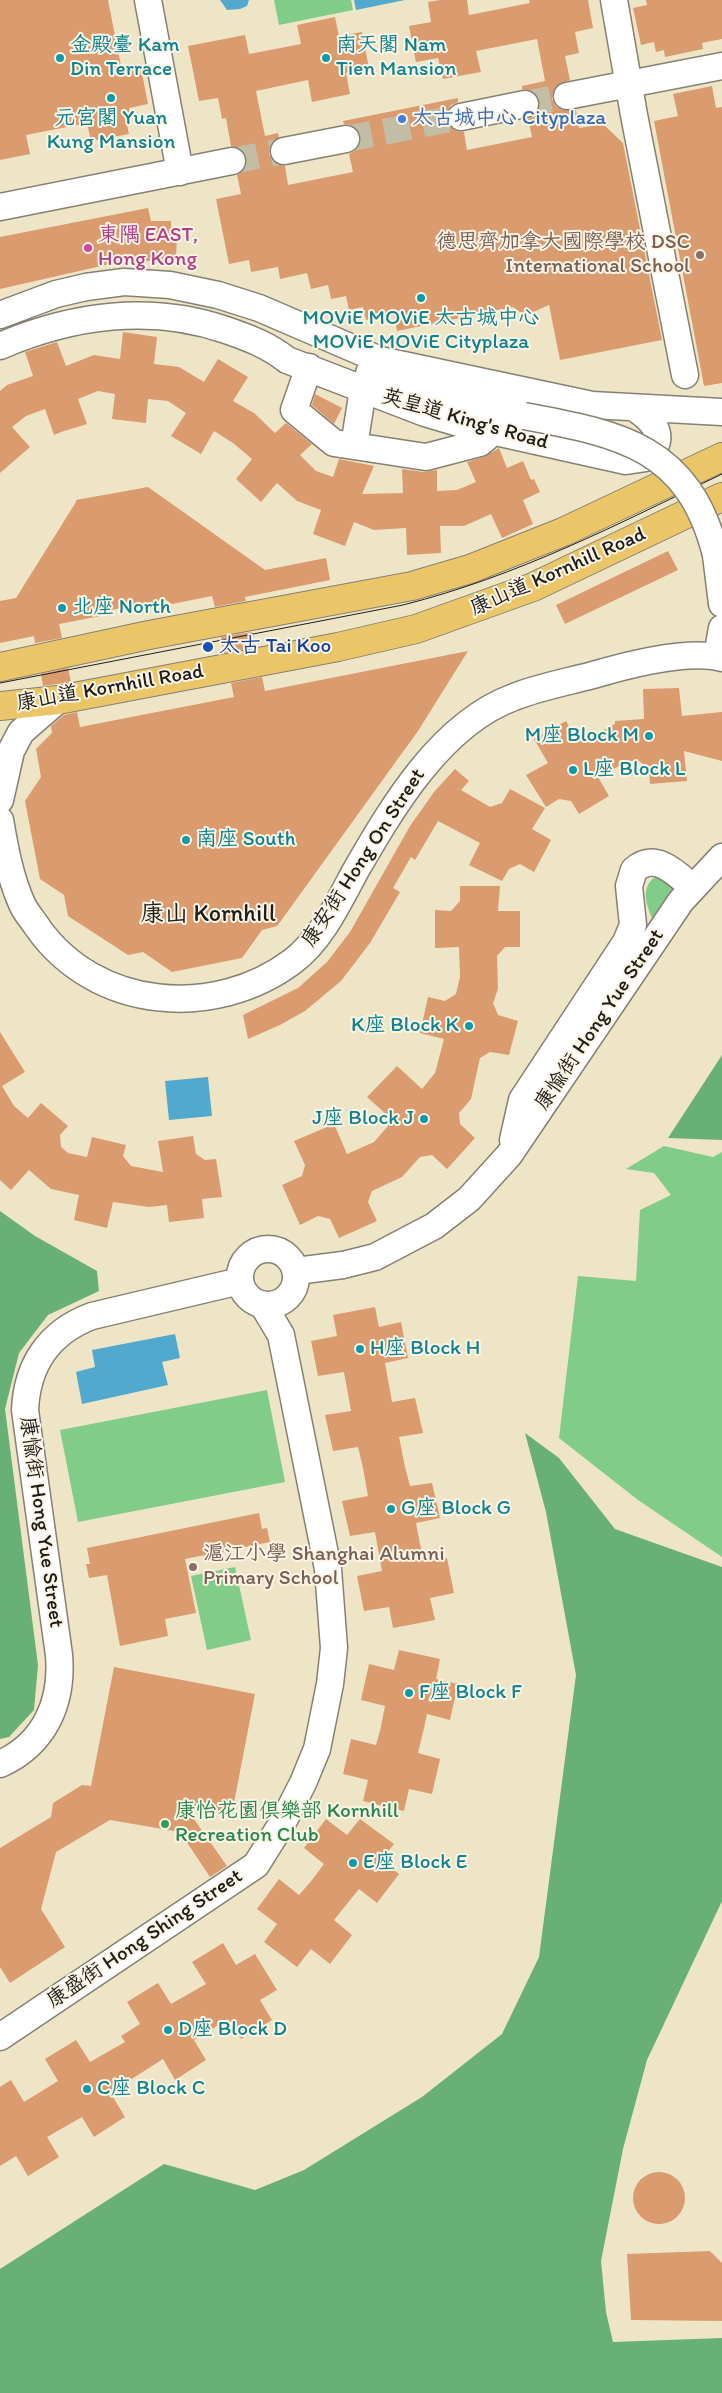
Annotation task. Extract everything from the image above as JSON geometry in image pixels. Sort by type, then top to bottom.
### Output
[{"type":"main road","name":"康山道 Kornhill Road","points":[[0,667],[148,635],[412,586],[470,569],[530,546],[722,457]]},
{"type":"main road","name":"康山道 Kornhill Road","points":[[0,706],[58,700],[338,647],[416,629],[534,588],[722,497]]},
{"type":"street","points":[[148,0],[180,172]]},
{"type":"street","points":[[614,0],[686,375]]},
{"type":"street","points":[[567,96],[722,66]]},
{"type":"street","points":[[461,117],[525,104]]},
{"type":"street","points":[[284,151],[346,139]]},
{"type":"street","points":[[0,207],[232,161]]},
{"type":"street","name":"英皇道 King's Road","points":[[0,316],[56,294],[86,287],[124,282],[170,285],[218,295],[259,308],[380,360],[539,396],[592,405],[636,409],[722,412]]},
{"type":"street","name":"英皇道 King's Road","points":[[0,346],[58,325],[92,318],[132,315],[189,319],[220,328],[270,347],[287,360],[425,413],[494,432],[611,459],[633,462],[646,458],[652,452],[657,436],[656,426],[650,418],[636,409]]},
{"type":"street","points":[[270,347],[294,346],[440,396],[616,436],[657,458],[674,472],[699,504],[710,530],[719,569],[722,604]]},
{"type":"street","points":[[380,360],[440,396]]},
{"type":"street","points":[[309,367],[294,410],[334,444],[426,457],[480,443],[494,432]]},
{"type":"street","points":[[354,446],[361,402],[365,391]]},
{"type":"street","points":[[719,657],[722,628]]},
{"type":"street","name":"康安街 Hong On Street","points":[[0,820],[8,866],[23,906],[50,944],[81,970],[121,991],[143,996],[197,999],[219,996],[264,978],[293,961],[307,947],[331,915],[387,816],[432,756],[483,714],[512,697],[620,667],[667,658],[719,657]]},
{"type":"street","points":[[0,800],[10,751],[21,732],[58,700]]},
{"type":"street","name":"康愉街 Hong Yue Street","points":[[296,1271],[359,1262],[375,1257],[415,1238],[469,1199],[509,1155],[692,887],[722,857]]},
{"type":"street","name":"康愉街 Hong Yue Street","points":[[509,1155],[522,1100],[630,934],[634,917],[629,886],[634,870],[649,862],[661,864],[692,887]]},
{"type":"street","points":[[268,1249],[286,1255],[296,1271],[296,1280],[288,1297],[281,1335],[263,1305],[248,1297],[240,1281],[240,1272],[250,1256],[268,1249]]},
{"type":"street","name":"康愉街 Hong Yue Street","points":[[0,1764],[26,1749],[44,1728],[56,1702],[60,1680],[25,1410],[29,1381],[37,1361],[57,1335],[80,1320],[103,1312],[240,1281]]},
{"type":"street","points":[[263,1305],[280,1302],[288,1297]]},
{"type":"street","name":"康盛街 Hong Shing Street","points":[[0,2037],[256,1865],[283,1822],[304,1783],[317,1750],[330,1684],[334,1648],[328,1569],[281,1335]]},
{"type":"green space","points":[[274,0],[351,0],[353,10],[279,25]]},
{"type":"green space","points":[[656,876],[683,878],[653,921],[647,903],[646,892],[651,881]]},
{"type":"green space","points":[[722,1055],[722,1140],[668,1138]]},
{"type":"green space","points":[[664,1146],[713,1157],[722,1152],[722,1557],[638,1500],[559,1438],[578,1276],[636,1281],[640,1210],[671,1195],[654,1173],[626,1169]]},
{"type":"green space","points":[[0,1211],[35,1236],[97,1271],[99,1291],[48,1315],[19,1353],[5,1409],[38,1665],[34,1710],[9,1737],[0,1739]]},
{"type":"green space","points":[[267,1390],[285,1482],[78,1522],[60,1430]]},
{"type":"green space","points":[[525,1433],[559,1458],[615,1529],[722,1567],[722,1901],[647,2060],[623,2149],[601,2261],[606,2312],[613,2342],[722,2338],[722,2393],[0,2393],[0,2269],[164,2164],[255,2190],[304,2170],[422,2097],[502,2034],[539,1957],[576,1675],[546,1512]]},
{"type":"green space","points":[[235,1567],[251,1640],[207,1650],[191,1576]]},
{"type":"water","points":[[220,0],[249,0],[247,6],[240,9],[227,10]]},
{"type":"water","points":[[354,0],[405,0],[356,10]]},
{"type":"water","points":[[208,1077],[212,1116],[169,1120],[165,1081]]},
{"type":"water","points":[[175,1334],[180,1358],[162,1362],[168,1385],[82,1404],[76,1372],[95,1367],[92,1350]]},
{"type":"building","name":"金殿臺 Kam Din Terrace","points":[[0,0],[108,0],[122,71],[141,68],[148,104],[129,108],[130,115],[125,116],[129,134],[91,141],[87,123],[26,135],[30,154],[0,160]]},
{"type":"building","points":[[467,0],[469,15],[530,3],[529,0],[588,0],[593,28],[575,32],[579,53],[565,56],[570,80],[557,85],[552,99],[556,106],[562,110],[576,110],[579,128],[603,124],[623,143],[662,340],[560,360],[549,305],[531,313],[523,314],[513,307],[397,331],[394,315],[366,320],[363,307],[349,310],[346,296],[331,299],[328,285],[311,289],[307,273],[280,279],[278,267],[251,272],[249,260],[229,264],[216,199],[241,194],[237,175],[246,166],[247,159],[243,151],[231,146],[226,118],[222,119],[218,98],[199,101],[188,46],[245,35],[249,54],[301,44],[297,25],[335,17],[339,36],[362,32],[369,68],[346,73],[350,94],[312,102],[308,80],[256,91],[265,136],[278,133],[279,137],[270,146],[269,154],[273,161],[285,166],[288,185],[353,172],[349,154],[355,151],[360,144],[361,136],[357,129],[351,125],[344,124],[343,121],[458,98],[458,102],[451,105],[447,112],[446,120],[450,127],[464,132],[467,150],[532,137],[528,119],[535,115],[539,109],[540,102],[536,94],[522,89],[522,86],[545,81],[537,39],[476,51],[481,72],[443,79],[438,58],[416,62],[409,26],[431,22],[428,2]]},
{"type":"building","points":[[646,0],[722,0],[722,39],[702,43],[703,49],[665,57],[664,50],[656,52],[654,42],[641,45],[633,8],[647,5]]},
{"type":"building","name":"德思齊加拿大國際學校 DSC International School","points":[[712,86],[716,108],[722,107],[722,383],[704,386],[654,121],[678,116],[673,94]]},
{"type":"building","name":"東隅 EAST, Hong Kong","points":[[148,208],[151,221],[171,221],[171,235],[177,235],[176,259],[110,264],[0,289],[0,237]]},
{"type":"building","points":[[123,332],[157,337],[154,364],[179,367],[204,382],[218,359],[248,377],[233,401],[254,413],[275,433],[286,423],[312,444],[300,455],[316,471],[333,477],[339,459],[374,466],[362,494],[403,493],[402,469],[424,472],[437,470],[437,491],[457,490],[476,482],[467,462],[484,457],[499,448],[507,468],[523,461],[531,480],[534,479],[540,492],[523,500],[533,524],[502,538],[491,514],[464,526],[440,526],[441,553],[407,555],[406,528],[374,530],[354,522],[345,546],[313,534],[321,510],[297,501],[277,483],[261,502],[236,479],[252,459],[233,443],[214,431],[201,454],[171,436],[186,413],[168,401],[148,399],[146,423],[112,419],[115,394],[98,391],[78,399],[87,424],[54,435],[45,409],[26,416],[12,427],[30,447],[0,473],[0,391],[7,385],[33,376],[25,352],[57,342],[66,366],[94,355],[120,359]]},
{"type":"building","points":[[315,394],[342,408],[334,424],[312,405]]},
{"type":"building","name":"北座 North","points":[[148,487],[265,570],[326,558],[330,580],[245,597],[246,601],[215,607],[212,596],[172,604],[166,600],[111,610],[106,615],[59,624],[62,638],[35,643],[34,636],[0,643],[0,601],[16,598],[76,500]]},
{"type":"building","points":[[668,551],[678,570],[565,624],[556,605]]},
{"type":"building","points":[[252,632],[256,647],[224,653],[221,637]]},
{"type":"building","name":"南座 South","points":[[468,651],[418,731],[283,918],[277,926],[262,930],[242,958],[172,972],[143,952],[128,955],[68,916],[64,895],[40,879],[25,801],[41,777],[36,749],[52,733],[51,726],[64,715],[77,712],[80,727],[234,697],[231,683],[262,677],[265,691]]},
{"type":"building","points":[[68,668],[71,682],[43,686],[41,674]]},
{"type":"building","points":[[679,688],[682,716],[722,712],[722,761],[684,751],[687,781],[650,784],[649,768],[639,761],[629,761],[598,777],[609,796],[579,814],[571,801],[559,799],[546,807],[526,775],[548,763],[534,739],[566,721],[575,737],[587,739],[615,724],[615,721],[644,719],[643,689]]},
{"type":"building","points":[[455,769],[469,781],[461,790],[490,807],[502,803],[510,789],[545,808],[532,829],[551,840],[534,872],[520,864],[509,869],[502,881],[469,865],[480,843],[438,821],[415,860],[411,857],[393,888],[400,892],[370,943],[341,981],[305,1011],[280,1025],[248,1039],[243,1015],[298,988],[327,962],[350,932],[410,826],[434,792]]},
{"type":"building","points":[[460,886],[500,886],[498,911],[520,911],[520,947],[505,947],[497,956],[498,989],[493,1003],[498,1015],[518,1021],[509,1055],[490,1052],[480,1058],[471,1099],[459,1113],[460,1124],[475,1138],[447,1169],[432,1155],[420,1157],[402,1177],[372,1191],[368,1202],[377,1221],[339,1238],[330,1219],[318,1216],[300,1225],[282,1185],[302,1176],[305,1165],[294,1141],[334,1124],[347,1154],[374,1142],[388,1126],[387,1115],[367,1097],[397,1066],[422,1089],[435,1073],[444,1039],[420,1033],[428,997],[445,1001],[456,994],[460,977],[459,947],[435,948],[435,910],[451,911],[460,901]]},
{"type":"building","points":[[0,1032],[25,1072],[2,1086],[14,1106],[28,1118],[41,1103],[68,1126],[60,1135],[61,1147],[68,1153],[87,1157],[92,1137],[126,1145],[123,1156],[131,1166],[163,1172],[158,1141],[193,1136],[196,1154],[205,1160],[216,1159],[222,1197],[202,1199],[204,1218],[169,1222],[167,1205],[149,1207],[113,1202],[107,1228],[74,1220],[79,1195],[51,1189],[29,1170],[11,1190],[0,1180]]},
{"type":"building","points":[[375,1307],[379,1327],[401,1322],[408,1358],[385,1363],[392,1402],[415,1398],[423,1433],[399,1437],[405,1467],[410,1486],[432,1483],[440,1518],[416,1523],[420,1544],[424,1562],[447,1558],[454,1593],[430,1598],[435,1620],[393,1628],[389,1607],[364,1611],[357,1576],[382,1571],[375,1532],[350,1536],[342,1501],[368,1496],[363,1468],[358,1447],[333,1451],[325,1415],[351,1411],[344,1372],[318,1376],[311,1341],[337,1336],[333,1315]]},
{"type":"building","points":[[259,1513],[262,1529],[267,1528],[270,1542],[185,1559],[196,1613],[165,1619],[168,1636],[120,1646],[107,1575],[89,1578],[86,1564],[90,1564],[87,1548]]},
{"type":"building","points":[[399,1650],[440,1659],[436,1679],[458,1684],[450,1720],[427,1714],[418,1753],[440,1759],[432,1794],[409,1789],[404,1811],[363,1801],[368,1780],[343,1774],[351,1739],[376,1745],[380,1731],[385,1706],[361,1700],[369,1664],[394,1670]]},
{"type":"building","name":"康怡花園俱樂部 Kornhill Recreation Club","points":[[114,1667],[255,1694],[232,1813],[184,1805],[227,1866],[210,1877],[180,1832],[110,1820],[56,1852],[41,1909],[65,1947],[10,1983],[0,1967],[0,1848],[51,1817],[53,1803],[82,1785],[91,1786]]},
{"type":"building","points":[[326,1819],[347,1835],[360,1819],[394,1844],[381,1860],[399,1874],[377,1903],[359,1889],[334,1920],[352,1935],[330,1964],[311,1949],[297,1967],[264,1942],[277,1924],[257,1909],[279,1879],[299,1895],[312,1880],[324,1864],[304,1848]]},
{"type":"building","points":[[223,1943],[236,1965],[255,1954],[277,1990],[260,2000],[272,2020],[241,2039],[228,2019],[194,2040],[206,2060],[175,2080],[163,2059],[127,2082],[130,2087],[113,2097],[125,2117],[94,2137],[82,2117],[47,2137],[59,2157],[28,2176],[16,2156],[0,2166],[0,2087],[11,2080],[24,2102],[58,2081],[45,2059],[76,2040],[90,2062],[125,2042],[121,2036],[140,2024],[127,2002],[158,1983],[171,2004],[206,1984],[192,1962]]},
{"type":"building","points":[[659,2172],[669,2174],[677,2180],[683,2188],[685,2198],[683,2208],[677,2216],[669,2222],[659,2224],[649,2222],[641,2216],[635,2208],[633,2198],[635,2188],[641,2180],[649,2174]]},
{"type":"building","points":[[710,2251],[722,2263],[722,2321],[631,2320],[627,2254]]},
{"type":"tunnel","points":[[525,104],[567,96]]},
{"type":"tunnel","points":[[346,139],[461,117]]},
{"type":"tunnel","points":[[232,161],[284,151]]},
{"type":"tram line","points":[[0,683],[403,605],[445,593],[566,548],[722,474]]},
{"type":"place","name":"金殿臺 Kam Din Terrace","points":[[60,58]]},
{"type":"place","name":"南天閣 Nam Tien Mansion","points":[[326,58]]},
{"type":"place","name":"元宮閣 Yuan Kung Mansion","points":[[111,98]]},
{"type":"place","name":"太古城中心 Cityplaza","points":[[402,119]]},
{"type":"place","name":"東隅 EAST, Hong Kong","points":[[88,248]]},
{"type":"place","name":"德思齊加拿大國際學校 DSC International School","points":[[700,255]]},
{"type":"place","name":"MOViE MOViE 太古城中心 MOViE MOViE Cityplaza","points":[[421,298]]},
{"type":"place","name":"北座 North","points":[[62,608]]},
{"type":"place","name":"太古 Tai Koo","points":[[208,647]]},
{"type":"place","name":"M座 Block M","points":[[649,736]]},
{"type":"place","name":"L座 Block L","points":[[573,770]]},
{"type":"place","name":"南座 South","points":[[186,840]]},
{"type":"place","name":"K座 Block K","points":[[469,1026]]},
{"type":"place","name":"J座 Block J","points":[[424,1119]]},
{"type":"place","name":"H座 Block H","points":[[360,1349]]},
{"type":"place","name":"G座 Block G","points":[[391,1509]]},
{"type":"place","name":"滬江小學 Shanghai Alumni Primary School","points":[[193,1567]]},
{"type":"place","name":"F座 Block F","points":[[409,1693]]},
{"type":"place","name":"康怡花園俱樂部 Kornhill Recreation Club","points":[[165,1824]]},
{"type":"place","name":"E座 Block E","points":[[353,1863]]},
{"type":"place","name":"D座 Block D","points":[[168,2030]]},
{"type":"place","name":"C座 Block C","points":[[87,2089]]},
{"type":"district","name":"康山 Kornhill","points":[[208,915]]}]
